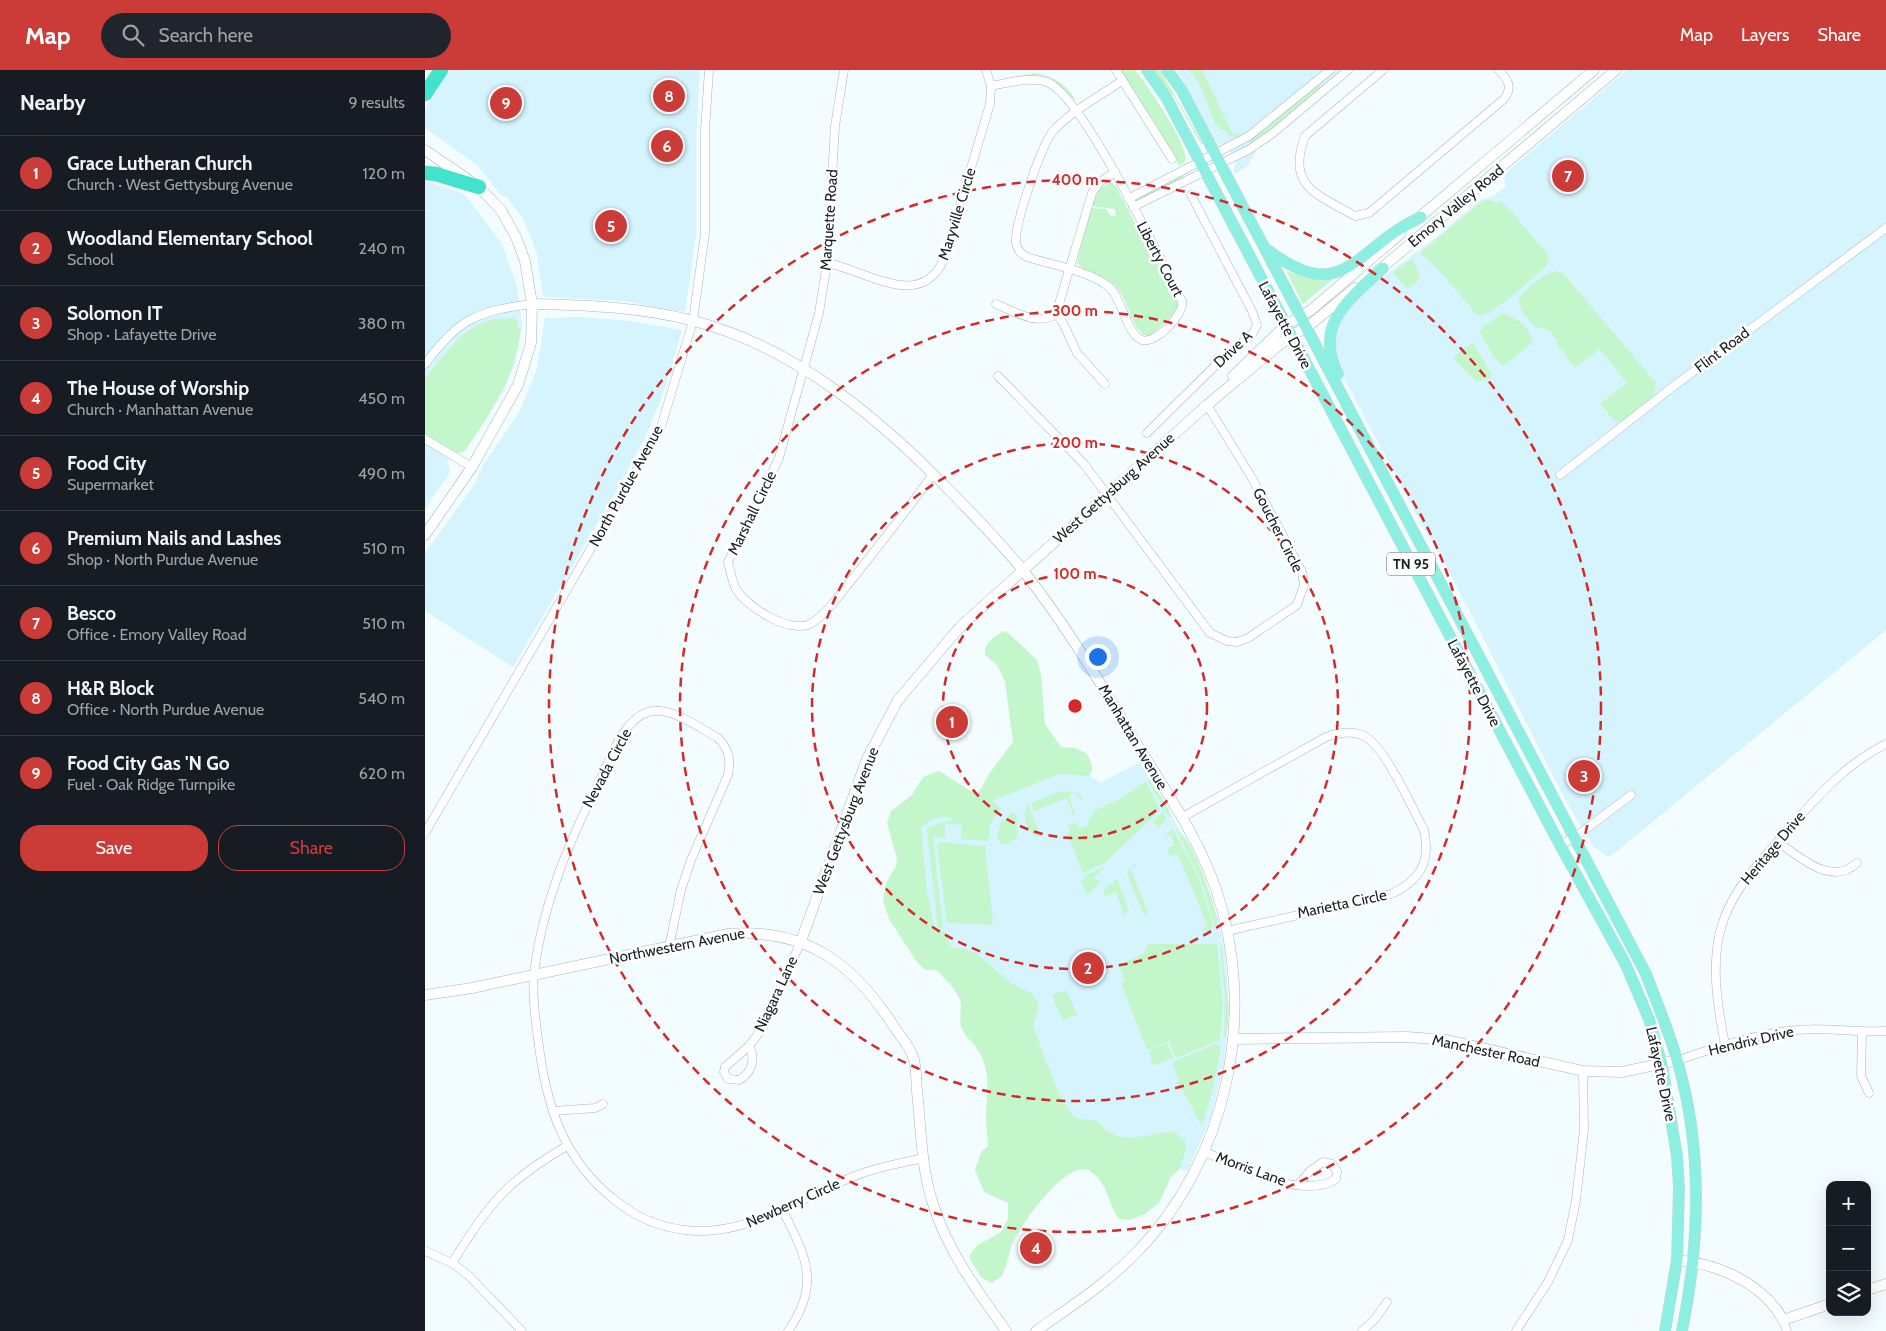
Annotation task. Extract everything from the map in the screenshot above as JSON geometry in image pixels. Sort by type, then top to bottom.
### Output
[{"type":"highway","points":[[425,94],[441,70]]},
{"type":"highway","points":[[425,173],[436,174],[479,187]]},
{"type":"main road","name":"Lafayette Drive","points":[[1147,70],[1166,97],[1559,845],[1625,963],[1649,1019],[1662,1065],[1677,1156],[1679,1228],[1677,1260],[1665,1331]]},
{"type":"main road","name":"Lafayette Drive","points":[[1167,70],[1181,89],[1646,974],[1677,1060],[1694,1145],[1696,1211],[1693,1262],[1683,1331]]},
{"type":"main road","points":[[1262,245],[1295,269],[1328,274],[1354,264],[1399,227],[1421,217]]},
{"type":"main road","points":[[1383,268],[1342,306],[1332,329],[1330,353],[1337,372],[1406,503],[1409,524]]},
{"type":"street","name":"North Purdue Avenue","points":[[425,833],[660,430],[693,321],[705,233],[705,130],[709,70]]},
{"type":"street","name":"Marquette Road","points":[[805,369],[819,313],[827,263],[835,126],[844,70]]},
{"type":"street","name":"Maryville Circle","points":[[827,263],[902,286],[921,283],[937,271],[944,259],[990,104],[991,86],[986,70]]},
{"type":"street","points":[[1116,70],[1172,159]]},
{"type":"street","points":[[1133,207],[1217,159],[1255,131],[1330,70]]},
{"type":"street","points":[[1217,159],[1250,149],[1273,133],[1348,70]]},
{"type":"street","points":[[1383,70],[1305,136],[1300,150],[1298,167],[1307,186],[1355,216],[1369,213],[1504,99],[1510,90],[1509,84],[1499,70]]},
{"type":"street","name":"Emory Valley Road","points":[[1303,323],[1421,217],[1594,70]]},
{"type":"street","name":"Emory Valley Road","points":[[1288,331],[1303,323],[1383,268],[1616,70]]},
{"type":"street","name":"Liberty Court","points":[[991,86],[1031,80],[1048,83],[1064,96],[1076,112],[1115,172],[1182,301],[1181,314],[1155,338],[1140,339],[1131,328],[1117,297],[1109,287],[1090,276],[1022,254],[1017,248],[1016,237],[1044,144],[1055,129],[1076,112]]},
{"type":"street","points":[[1076,112],[1123,80]]},
{"type":"street","points":[[425,150],[479,187],[501,210],[516,238],[525,261],[532,304],[531,343],[517,385],[472,467],[425,535]]},
{"type":"street","points":[[1128,199],[1203,167]]},
{"type":"street","points":[[1057,314],[1091,193],[1100,182],[1115,172]]},
{"type":"street","name":"Drive A","points":[[1147,433],[1220,361],[1253,332],[1257,325],[1191,195]]},
{"type":"street","name":"Flint Road","points":[[1560,475],[1670,389],[1886,228]]},
{"type":"street","name":"Manhattan Avenue","points":[[532,304],[612,307],[693,321],[726,332],[805,369],[859,407],[897,438],[1022,569],[1100,681],[1200,853],[1215,889],[1227,931],[1234,992],[1233,1039],[1226,1086],[1205,1152],[1171,1209],[1137,1252],[1114,1274],[1036,1331]]},
{"type":"street","points":[[425,364],[445,337],[468,320],[497,309],[532,304]]},
{"type":"street","points":[[996,304],[1037,319],[1057,314]]},
{"type":"street","points":[[1057,314],[1063,322],[1077,353],[1105,384]]},
{"type":"street","name":"West Gettysburg Avenue","points":[[801,940],[867,759],[898,700],[961,626],[1022,569],[1109,494],[1207,405],[1259,350],[1288,331]]},
{"type":"street","name":"Marshall Circle","points":[[805,369],[779,458],[728,562],[736,589],[752,607],[787,625],[807,625],[822,615],[909,508],[933,474]]},
{"type":"street","name":"Goucher Circle","points":[[998,376],[1084,464],[1109,494],[1210,633],[1218,638],[1237,642],[1248,638],[1297,605],[1303,584],[1302,572],[1252,478],[1207,405]]},
{"type":"street","points":[[425,439],[472,467]]},
{"type":"street","name":"Nevada Circle","points":[[534,975],[543,923],[551,894],[582,815],[631,723],[643,714],[660,710],[718,738],[725,745],[730,764],[728,775],[691,860],[681,890],[669,947]]},
{"type":"street","name":"Marietta Circle","points":[[1181,818],[1325,737],[1348,732],[1363,735],[1373,742],[1386,759],[1424,830],[1426,842],[1423,867],[1413,882],[1402,889],[1391,894],[1227,931]]},
{"type":"street","name":"Heritage Drive","points":[[1725,1045],[1716,981],[1720,931],[1736,893],[1751,871],[1833,780],[1850,765],[1886,744]]},
{"type":"street","points":[[1559,845],[1575,837],[1631,795]]},
{"type":"street","points":[[1778,842],[1808,863],[1826,872],[1849,871],[1857,864]]},
{"type":"street","name":"Northwestern Avenue","points":[[425,995],[534,975],[728,934],[752,932],[801,940],[848,970],[880,1005],[913,1057],[924,1158],[932,1202],[949,1246],[963,1272],[1006,1331]]},
{"type":"street","name":"Niagara Lane","points":[[749,1046],[753,1059],[749,1072],[739,1080],[728,1079],[724,1072],[725,1067],[749,1046],[764,1026],[801,940]]},
{"type":"street","name":"Newberry Circle","points":[[534,975],[540,1057],[553,1111],[567,1146],[595,1184],[629,1212],[657,1224],[687,1231],[739,1227],[857,1175],[924,1158]]},
{"type":"street","name":"Hendrix Drive","points":[[1677,1060],[1725,1045],[1797,1030],[1863,1033],[1886,1031]]},
{"type":"street","points":[[1863,1033],[1861,1076],[1869,1093]]},
{"type":"street","name":"Manchester Road","points":[[1233,1039],[1407,1037],[1447,1040],[1583,1072],[1623,1072],[1662,1065],[1677,1060]]},
{"type":"street","points":[[1516,1331],[1548,1282],[1568,1240],[1576,1200],[1584,1130],[1583,1072]]},
{"type":"street","points":[[553,1111],[595,1108],[603,1104]]},
{"type":"street","points":[[452,1263],[481,1217],[499,1195],[532,1166],[567,1146]]},
{"type":"street","name":"Morris Lane","points":[[1205,1152],[1262,1176],[1288,1184],[1298,1185],[1310,1186],[1332,1181],[1336,1179],[1337,1171],[1332,1164],[1323,1162],[1309,1171],[1298,1185]]},
{"type":"street","points":[[782,1209],[802,1251],[807,1274],[800,1311],[787,1331]]},
{"type":"street","points":[[425,1251],[452,1263],[482,1288],[522,1331]]},
{"type":"street","points":[[1677,1260],[1693,1262],[1751,1285],[1770,1301],[1783,1320],[1787,1331]]},
{"type":"street","points":[[1871,1289],[1886,1284]]},
{"type":"street","points":[[1362,1331],[1375,1319],[1387,1302]]},
{"type":"street","points":[[1783,1320],[1826,1305]]},
{"type":"shaded area","points":[[450,70],[700,70],[696,139],[696,235],[685,312],[624,301],[546,297],[543,295],[537,253],[523,219],[508,198],[501,195],[477,165],[425,128],[425,109]]},
{"type":"shaded area","points":[[1177,70],[1354,70],[1279,133],[1257,148],[1248,166],[1235,174],[1236,162],[1227,145],[1219,144],[1215,141]]},
{"type":"shaded area","points":[[1627,70],[1886,70],[1886,630],[1611,856],[1607,856],[1594,847],[1567,803],[1443,559],[1425,531],[1342,374],[1334,350],[1339,319],[1363,292],[1429,243],[1480,200],[1492,197],[1506,186],[1504,178],[1507,172]]},
{"type":"shaded area","points":[[425,181],[464,194],[501,242],[517,286],[522,325],[515,363],[504,390],[464,452],[454,453],[447,462],[450,469],[449,474],[425,509]]},
{"type":"shaded area","points":[[578,317],[630,321],[682,330],[663,394],[644,440],[610,502],[513,667],[425,611],[425,553],[475,484],[482,467],[520,411],[537,369],[545,318]]},
{"type":"shaded area","points":[[1141,761],[1197,861],[1212,899],[1225,949],[1229,1008],[1224,1063],[1211,1117],[1187,1172],[1068,1126],[934,926],[927,889],[921,828],[939,771],[977,796],[1077,768],[1101,783]]},
{"type":"green space","points":[[1120,70],[1135,70],[1169,120],[1182,144],[1185,154],[1185,162],[1179,166],[1157,126]]},
{"type":"green space","points":[[1152,70],[1160,70],[1203,144],[1201,144],[1175,98]]},
{"type":"green space","points":[[1189,70],[1202,70],[1233,135],[1240,133],[1241,137],[1233,137],[1216,125],[1199,83]]},
{"type":"green space","points":[[1037,73],[1049,77],[1060,82],[1076,101],[1048,77],[1034,75],[1011,77]]},
{"type":"green space","points":[[1317,85],[1320,86],[1320,89],[1251,145],[1248,140]]},
{"type":"green space","points":[[1181,175],[1184,177],[1181,180],[1140,200],[1140,196]]},
{"type":"green space","points":[[1111,182],[1115,185],[1178,304],[1175,313],[1151,335],[1144,335],[1139,330],[1124,299],[1112,283],[1084,269],[1077,262],[1091,208],[1106,209],[1111,216],[1115,216],[1114,209],[1092,206],[1099,189]]},
{"type":"green space","points":[[1489,200],[1498,203],[1500,201],[1512,212],[1548,255],[1549,260],[1545,267],[1501,305],[1483,315],[1477,315],[1439,270],[1420,253],[1481,202]]},
{"type":"green space","points":[[1412,259],[1420,276],[1417,282],[1408,288],[1403,285],[1393,272]]},
{"type":"green space","points":[[1286,271],[1307,278],[1333,279],[1303,304]]},
{"type":"green space","points":[[1555,271],[1563,273],[1656,383],[1654,396],[1621,422],[1615,421],[1600,404],[1627,383],[1600,349],[1575,368],[1556,343],[1558,341],[1549,330],[1534,326],[1521,310],[1519,299],[1522,295],[1540,278]]},
{"type":"green space","points":[[1501,314],[1515,319],[1533,338],[1532,343],[1504,366],[1494,358],[1480,332],[1484,326]]},
{"type":"green space","points":[[512,318],[517,320],[518,327],[521,328],[518,346],[508,379],[493,408],[464,452],[454,453],[425,434],[425,379],[460,337],[478,325],[495,319]]},
{"type":"green space","points":[[1473,342],[1491,374],[1490,378],[1477,382],[1453,358]]},
{"type":"green space","points":[[1006,631],[1037,660],[1041,675],[1045,724],[1061,747],[1075,748],[1086,753],[1091,762],[1092,770],[1089,776],[1060,774],[992,801],[1001,809],[990,824],[988,841],[961,839],[962,825],[945,824],[945,838],[935,837],[933,840],[943,928],[938,928],[927,828],[954,819],[936,818],[921,828],[927,889],[934,926],[946,933],[951,947],[966,949],[977,954],[1012,984],[1031,993],[1038,1002],[1039,1008],[1033,1025],[1056,1087],[1073,1115],[1078,1118],[1099,1122],[1114,1135],[1123,1137],[1173,1131],[1185,1141],[1186,1149],[1180,1169],[1171,1177],[1159,1203],[1146,1213],[1130,1220],[1119,1219],[1104,1187],[1090,1171],[1080,1170],[1069,1174],[1056,1184],[1033,1211],[1015,1238],[1002,1276],[991,1283],[981,1277],[969,1257],[976,1246],[1001,1232],[1008,1219],[1008,1203],[984,1192],[975,1170],[981,1152],[988,1146],[986,1069],[975,1045],[964,1034],[961,1027],[961,1004],[958,994],[936,970],[925,970],[916,961],[889,919],[883,901],[886,883],[896,866],[897,859],[887,823],[891,811],[912,795],[923,777],[939,771],[977,795],[989,774],[1013,742],[1005,682],[998,666],[985,655],[988,643],[998,634]]},
{"type":"green space","points":[[1147,780],[1152,781],[1169,810],[1169,817]]},
{"type":"green space","points":[[1146,781],[1160,810],[1105,863],[1083,873],[1067,833],[1070,832],[1068,825],[1076,822],[1079,829],[1088,825],[1087,822],[1096,810],[1123,797]]},
{"type":"green space","points":[[1062,791],[1077,793],[1083,797],[1082,801],[1075,793],[1069,796],[1077,819],[1075,814],[1073,815],[1067,798],[1034,811],[1031,803]]},
{"type":"green space","points":[[1028,804],[1041,836],[1036,836],[1028,829],[1025,813]]},
{"type":"green space","points":[[1012,812],[1016,814],[1018,837],[1008,844],[1002,844],[997,838],[1000,824]]},
{"type":"green space","points":[[1163,812],[1167,819],[1159,827],[1152,822]]},
{"type":"green space","points":[[1173,829],[1197,874],[1214,927],[1207,931],[1201,930],[1207,925],[1178,854],[1170,856],[1167,849],[1174,845],[1171,835],[1163,837]]},
{"type":"green space","points":[[1176,830],[1189,844],[1201,870],[1218,920],[1215,926],[1201,880]]},
{"type":"green space","points":[[941,842],[985,846],[992,925],[947,923],[937,845]]},
{"type":"green space","points":[[1107,866],[1094,878],[1100,882],[1088,895],[1080,881],[1085,879],[1084,876]]},
{"type":"green space","points":[[1130,868],[1148,912],[1144,915],[1127,874]]},
{"type":"green space","points":[[1117,879],[1129,911],[1124,915],[1116,892],[1104,896],[1104,890]]},
{"type":"green space","points":[[1148,944],[1217,944],[1223,1007],[1220,1040],[1176,1058],[1169,1041],[1147,1050],[1121,983],[1125,981],[1119,965],[1144,953]]},
{"type":"green space","points":[[1220,946],[1222,949],[1229,1012],[1226,1038],[1224,1037],[1225,999]]},
{"type":"green space","points":[[1066,990],[1077,1015],[1063,1021],[1052,995]]},
{"type":"green space","points":[[1167,1043],[1174,1058],[1153,1065],[1149,1051]]},
{"type":"green space","points":[[1216,1044],[1221,1047],[1214,1085],[1202,1126],[1182,1089],[1179,1090],[1176,1083],[1179,1081],[1173,1064],[1175,1061]]},
{"type":"place","name":"H&R Block","points":[[669,96]]},
{"type":"place","name":"Food City Gas 'N Go","points":[[506,103]]},
{"type":"place","name":"Premium Nails and Lashes","points":[[667,146]]},
{"type":"place","name":"Besco","points":[[1568,176]]},
{"type":"place","name":"Food City","points":[[611,226]]},
{"type":"place","name":"Grace Lutheran Church","points":[[952,722]]},
{"type":"place","name":"Solomon IT","points":[[1584,776]]},
{"type":"place","name":"Woodland Elementary School","points":[[1088,968]]},
{"type":"place","name":"The House of Worship","points":[[1036,1248]]}]
